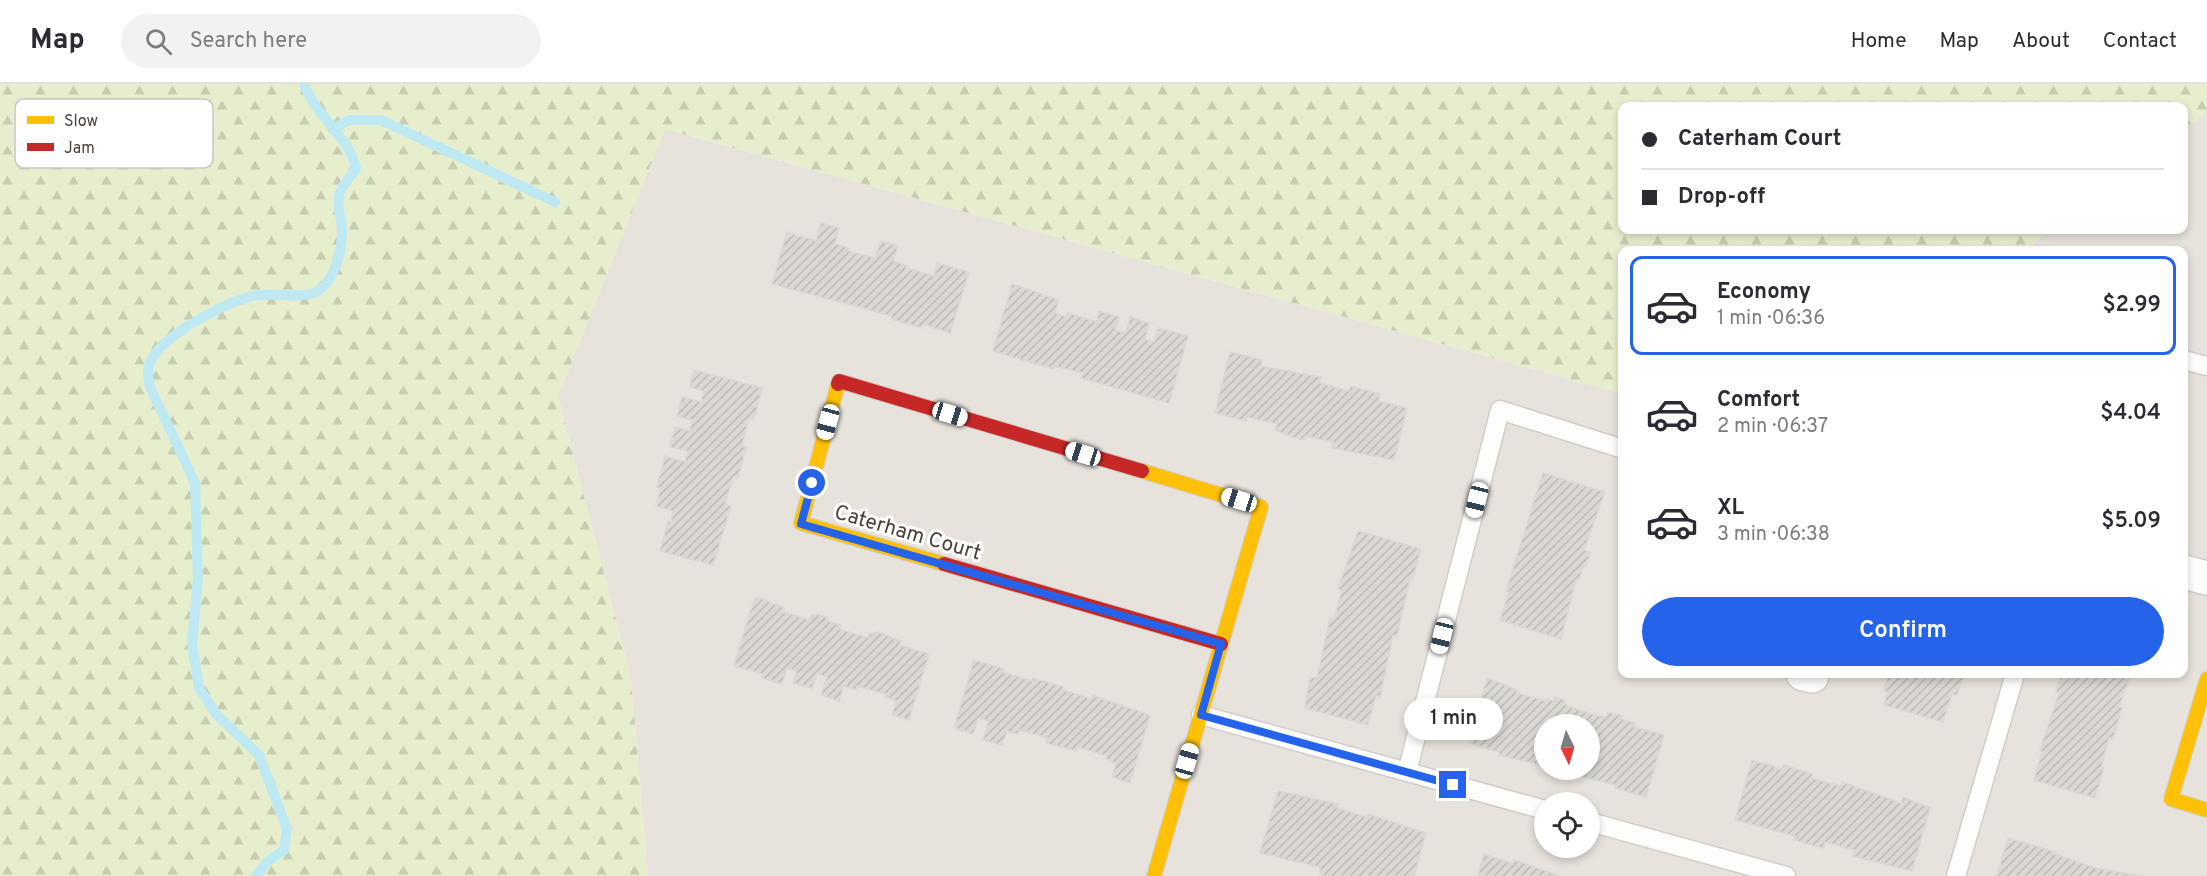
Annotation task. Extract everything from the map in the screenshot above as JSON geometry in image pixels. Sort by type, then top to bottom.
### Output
[{"type":"street","name":"Caterham Court","points":[[1154,876],[1261,507],[839,381],[801,524],[1221,644]]},
{"type":"street","points":[[2188,573],[2207,578]]},
{"type":"street","points":[[2207,679],[2171,799],[2207,810]]},
{"type":"lane","points":[[2188,361],[2207,366]]},
{"type":"lane","points":[[1407,772],[1500,410],[1618,447]]},
{"type":"lane","points":[[1956,876],[2014,678]]},
{"type":"lane","points":[[1201,715],[1534,807]]},
{"type":"lane","points":[[1600,825],[1786,876]]},
{"type":"shaded area","points":[[2207,112],[2207,876],[648,876],[631,678],[558,396],[665,129],[1618,393],[1618,678],[2188,678],[2188,246],[2030,246],[2046,234],[2188,234],[2188,127]]},
{"type":"green space","points":[[0,84],[2207,84],[2207,112],[2188,127],[2188,102],[1618,102],[1618,234],[2046,234],[2030,246],[1618,246],[1618,393],[665,129],[558,396],[631,678],[648,876],[0,876]]},
{"type":"building","points":[[821,223],[839,228],[835,244],[849,248],[848,251],[875,258],[881,241],[898,246],[893,261],[907,266],[906,268],[934,276],[937,263],[969,272],[950,333],[923,324],[922,328],[891,319],[892,316],[772,284],[787,232],[816,241]]},
{"type":"building","points":[[1012,284],[1059,300],[1055,313],[1067,317],[1068,313],[1097,322],[1099,311],[1119,317],[1115,330],[1126,333],[1130,317],[1149,323],[1145,339],[1154,342],[1158,328],[1188,336],[1169,403],[1081,378],[1083,373],[1054,366],[1053,369],[993,351]]},
{"type":"building","points":[[1230,352],[1262,360],[1261,366],[1321,377],[1320,383],[1349,391],[1350,386],[1380,394],[1378,401],[1407,408],[1394,460],[1332,448],[1333,442],[1305,436],[1304,440],[1292,437],[1275,430],[1277,424],[1247,417],[1246,421],[1215,413]]},
{"type":"building","points":[[694,370],[762,388],[754,419],[749,418],[742,446],[746,448],[738,478],[733,477],[725,504],[731,506],[713,565],[660,551],[673,511],[656,506],[661,488],[657,487],[665,456],[685,462],[688,451],[670,447],[675,427],[690,431],[692,420],[677,416],[682,397],[701,402],[704,391],[690,387]]},
{"type":"building","points":[[1543,473],[1605,492],[1584,550],[1590,552],[1586,567],[1583,566],[1579,580],[1576,579],[1561,639],[1500,620],[1509,592],[1506,591]]},
{"type":"building","points":[[1358,531],[1421,549],[1413,579],[1410,578],[1397,637],[1393,635],[1380,697],[1376,695],[1368,725],[1305,708],[1310,677],[1317,678],[1330,618],[1334,619],[1342,590],[1338,589]]},
{"type":"building","points":[[760,598],[784,608],[783,612],[810,620],[811,615],[816,616],[817,614],[828,618],[826,621],[841,625],[839,629],[868,638],[870,634],[878,632],[901,641],[899,645],[929,654],[909,720],[892,715],[896,701],[885,697],[886,694],[857,686],[856,690],[844,686],[839,701],[821,695],[827,677],[817,674],[812,688],[793,683],[797,671],[787,668],[782,684],[762,678],[763,674],[734,666],[754,599]]},
{"type":"building","points":[[974,660],[1004,669],[1003,672],[1032,681],[1033,678],[1064,687],[1062,690],[1091,699],[1092,695],[1150,715],[1130,783],[1112,777],[1116,763],[1106,759],[1107,756],[1078,747],[1076,751],[1046,743],[1048,738],[1019,730],[1018,734],[1007,731],[1002,745],[983,740],[989,721],[978,718],[973,734],[954,728]]},
{"type":"building","points":[[1487,678],[1517,690],[1516,693],[1547,701],[1547,699],[1554,701],[1555,697],[1565,700],[1564,704],[1593,714],[1534,714],[1534,763],[1499,755],[1499,752],[1469,743]]},
{"type":"building","points":[[1888,678],[1963,678],[1957,695],[1952,694],[1943,722],[1884,705],[1888,692],[1883,691]]},
{"type":"building","points":[[2060,678],[2130,678],[2119,707],[2122,708],[2113,739],[2109,738],[2101,767],[2104,768],[2095,798],[2034,780],[2042,751],[2040,750],[2059,693],[2056,692]]},
{"type":"building","points":[[1608,712],[1635,723],[1634,727],[1664,735],[1646,797],[1615,788],[1616,785],[1595,780],[1600,780],[1600,716],[1606,718]]},
{"type":"building","points":[[1752,760],[1782,769],[1784,765],[1812,774],[1811,778],[1841,786],[1842,782],[1901,803],[1903,797],[1930,808],[1912,871],[1852,856],[1854,850],[1825,842],[1823,848],[1794,840],[1795,836],[1735,820]]},
{"type":"building","points":[[1278,791],[1338,804],[1337,808],[1367,817],[1368,814],[1426,833],[1414,876],[1326,876],[1320,874],[1320,867],[1260,853]]},
{"type":"building","points":[[2008,838],[2056,852],[2055,854],[2095,868],[2143,876],[1997,876]]},
{"type":"building","points":[[1484,854],[1513,864],[1514,860],[1560,876],[1478,876]]},
{"type":"waterway","points":[[256,876],[268,861],[284,850],[287,829],[259,755],[216,714],[199,688],[192,645],[198,577],[195,483],[150,387],[148,370],[151,360],[169,340],[216,310],[259,295],[314,293],[327,282],[332,274],[339,255],[342,236],[339,196],[356,169],[348,149],[316,106],[304,84]]},
{"type":"waterway","points":[[332,129],[349,120],[381,120],[555,202]]},
{"type":"traffic: slow","points":[[838,384],[801,523],[944,564]]},
{"type":"traffic: slow","points":[[1142,471],[1261,507],[1154,876]]},
{"type":"traffic: slow","points":[[2207,679],[2171,799],[2207,810]]},
{"type":"traffic: jam","points":[[838,384],[839,381],[1142,471]]},
{"type":"traffic: jam","points":[[944,564],[1221,644]]},
{"type":"route","points":[[812,483],[801,524],[1221,644],[1201,715],[1453,785]]}]
